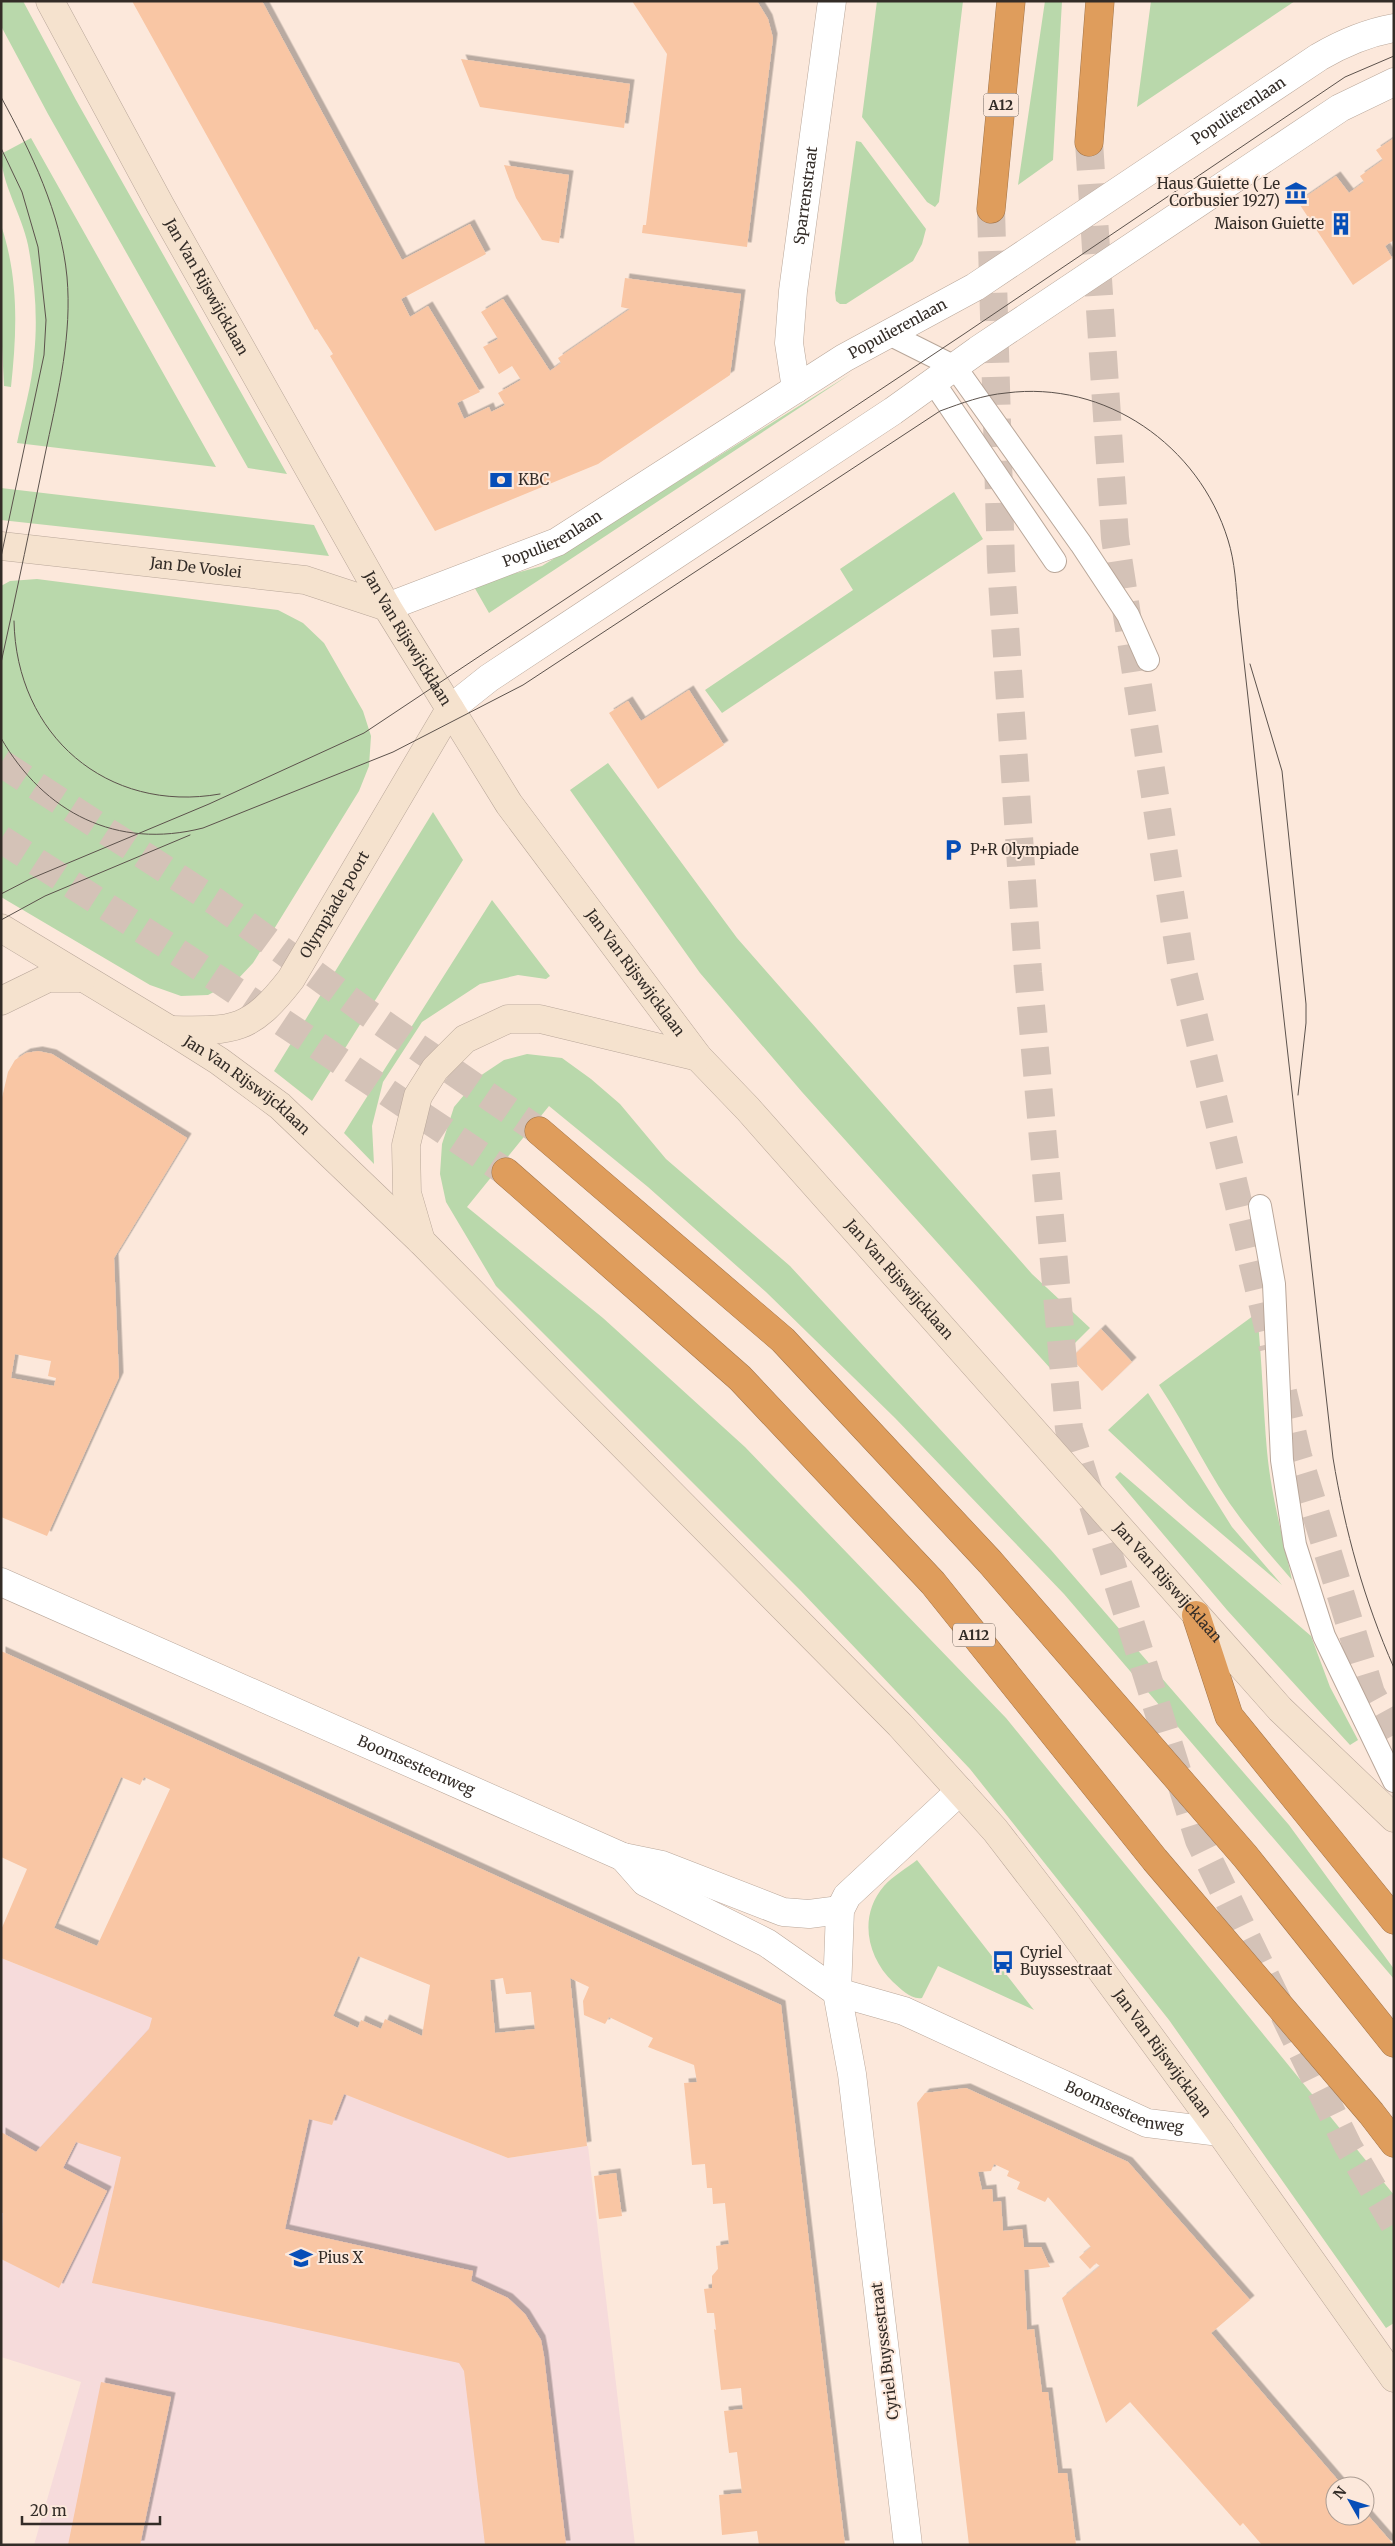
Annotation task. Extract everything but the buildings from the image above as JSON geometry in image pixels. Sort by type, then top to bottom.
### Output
[{"type":"highway","name":"A12","points":[[991,209],[1010,1]]},
{"type":"highway","points":[[1089,142],[1100,1]]},
{"type":"highway","points":[[539,1131],[783,1340],[990,1562],[1245,1856],[1394,2043]]},
{"type":"highway","name":"A112","points":[[506,1172],[740,1378],[934,1583],[1155,1860],[1365,2106],[1394,2143]]},
{"type":"highway","points":[[1196,1615],[1229,1716],[1394,1920]]},
{"type":"main road","name":"Jan Van Rijswijcklaan","points":[[50,1],[160,205],[387,607],[514,811],[698,1057],[755,1116],[1280,1709],[1394,1818]]},
{"type":"main road","name":"Jan De Voslei","points":[[1,546],[305,580],[387,607]]},
{"type":"main road","name":"Olympiade poort","points":[[170,1030],[220,1030],[247,1023],[271,1006],[291,979],[450,709]]},
{"type":"main road","name":"Jan Van Rijswijcklaan","points":[[1,928],[170,1030],[219,1062],[280,1106],[422,1242],[900,1725],[995,1830],[1065,1921],[1220,2132]]},
{"type":"main road","points":[[1,1001],[48,978],[82,978]]},
{"type":"main road","points":[[422,1242],[407,1193],[406,1145],[418,1096],[435,1069],[465,1039],[508,1019],[540,1019],[698,1057]]},
{"type":"main road","points":[[1220,2132],[1394,2378]]},
{"type":"street","name":"Sparrenstraat","points":[[796,389],[789,343],[793,291],[832,1]]},
{"type":"street","name":"Populierenlaan","points":[[387,607],[556,542],[844,358],[975,287],[1319,57],[1345,42],[1376,31],[1394,28]]},
{"type":"street","points":[[450,709],[489,678],[1340,108],[1394,82]]},
{"type":"street","name":"Boomsesteenweg","points":[[1,1582],[623,1858],[662,1865],[783,1912],[809,1914],[840,1910]]},
{"type":"street","points":[[840,1910],[847,1896],[960,1791]]},
{"type":"street","name":"Boomsesteenweg","points":[[623,1858],[645,1882],[767,1943],[837,1992],[904,2011],[1147,2123],[1220,2132]]},
{"type":"street","name":"Cyriel Buyssestraat","points":[[840,1910],[837,1992],[852,2074],[908,2545]]},
{"type":"lane","points":[[889,334],[944,375],[1081,544],[1128,615],[1148,660]]},
{"type":"lane","points":[[944,375],[1055,561]]},
{"type":"lane","points":[[1260,1206],[1274,1284],[1282,1460],[1295,1545],[1324,1636],[1394,1782]]},
{"type":"shaded area","name":"Pius X","points":[[1,1958],[508,2158],[588,2146],[635,2545],[34,2545],[81,2382],[1,2357]]},
{"type":"green space","points":[[1,1],[23,1],[76,100],[287,474],[248,468],[48,114],[1,26]]},
{"type":"green space","points":[[877,1],[963,1],[939,202],[935,207],[927,202],[862,117]]},
{"type":"green space","points":[[1045,1],[1062,1],[1053,160],[1018,185]]},
{"type":"green space","points":[[1151,1],[1295,1],[1137,107]]},
{"type":"green space","points":[[31,138],[216,467],[17,443],[33,367],[36,328],[35,300],[28,245],[4,176],[1,154]]},
{"type":"green space","points":[[856,141],[861,142],[926,229],[922,244],[913,261],[846,304],[840,304],[836,301],[835,293]]},
{"type":"green space","points":[[1,225],[7,245],[14,285],[15,325],[11,387],[4,386],[1,326]]},
{"type":"green space","points":[[852,373],[489,613],[473,585],[542,566]]},
{"type":"green space","points":[[1,488],[314,525],[329,556],[1,520]]},
{"type":"green space","points":[[954,492],[983,539],[722,713],[705,690],[853,590],[840,569]]},
{"type":"green space","points":[[37,579],[278,610],[303,623],[324,643],[363,711],[371,736],[369,766],[359,791],[253,963],[237,980],[208,995],[181,996],[150,985],[1,897],[1,586],[10,581]]},
{"type":"green space","points":[[608,763],[737,938],[1032,1274],[1090,1328],[1050,1368],[802,1092],[700,973],[570,790]]},
{"type":"green space","points":[[433,812],[463,860],[312,1101],[274,1071]]},
{"type":"green space","points":[[492,900],[550,976],[546,979],[518,975],[480,984],[422,1022],[383,1082],[372,1126],[374,1164],[344,1133]]},
{"type":"green space","points":[[527,1054],[562,1058],[591,1079],[620,1104],[666,1159],[790,1266],[1051,1550],[1289,1825],[1394,1969],[1394,1979],[1064,1594],[895,1418],[766,1292],[648,1187],[549,1106],[467,1207],[603,1318],[745,1447],[1006,1718],[1394,2195],[1394,2323],[1386,2328],[1169,2020],[970,1769],[801,1591],[496,1286],[446,1202],[440,1174],[442,1144],[454,1107],[480,1076],[504,1060]]},
{"type":"green space","points":[[1257,1313],[1269,1467],[1274,1500],[1292,1580],[1253,1535],[1229,1503],[1159,1385]]},
{"type":"green space","points":[[1148,1393],[1232,1527],[1282,1585],[1189,1506],[1108,1430]]},
{"type":"green space","points":[[1120,1472],[1311,1636],[1330,1687],[1358,1740],[1350,1745],[1227,1610],[1115,1477]]},
{"type":"green space","points":[[917,1860],[1034,2010],[938,1966],[922,1998],[906,1993],[884,1972],[872,1949],[869,1936],[871,1910],[884,1886]]},
{"type":"tunnel","points":[[1089,142],[1115,538],[1181,963],[1273,1348]]},
{"type":"tunnel","points":[[991,209],[1001,565],[1028,972],[1069,1429],[1199,1840],[1348,2146],[1394,2224]]},
{"type":"tunnel","points":[[1,763],[216,902],[365,1011],[539,1131]]},
{"type":"tunnel","points":[[1,839],[185,957],[506,1172]]},
{"type":"tunnel","points":[[1283,1392],[1298,1456],[1371,1693],[1394,1735]]},
{"type":"tram line","points":[[1,894],[30,879],[209,804],[364,733],[964,334],[1345,77],[1394,56]]},
{"type":"tram line","points":[[1,97],[23,139],[51,206],[64,253],[68,298],[68,319],[60,382],[1,663]]},
{"type":"tram line","points":[[1,148],[22,192],[38,247],[46,320],[44,355],[1,557]]},
{"type":"tram line","points":[[1,738],[18,764],[39,787],[61,805],[86,819],[113,829],[141,834],[171,834],[203,828],[393,752],[523,685],[940,411],[989,396],[1006,393],[1043,392],[1078,397],[1112,409],[1143,426],[1171,448],[1195,475],[1214,506],[1228,540],[1232,557],[1333,1458],[1343,1512],[1357,1565],[1374,1617],[1394,1668]]},
{"type":"tram line","points":[[14,621],[19,662],[31,699],[50,731],[75,758],[106,778],[140,791],[179,797],[220,794]]},
{"type":"tram line","points":[[1250,664],[1282,771],[1306,1004],[1306,1023],[1298,1095]]},
{"type":"tram line","points":[[1,920],[45,896],[190,835]]},
{"type":"place","name":"Haus Guiette ( Le Corbusier 1927)","points":[[1296,193]]},
{"type":"place","name":"Maison Guiette","points":[[1341,224]]},
{"type":"place","name":"KBC","points":[[501,480]]},
{"type":"place","name":"P+R Olympiade","points":[[953,850]]},
{"type":"place","name":"Cyriel Buyssestraat","points":[[1003,1962]]},
{"type":"place","name":"Pius X","points":[[301,2258]]}]
